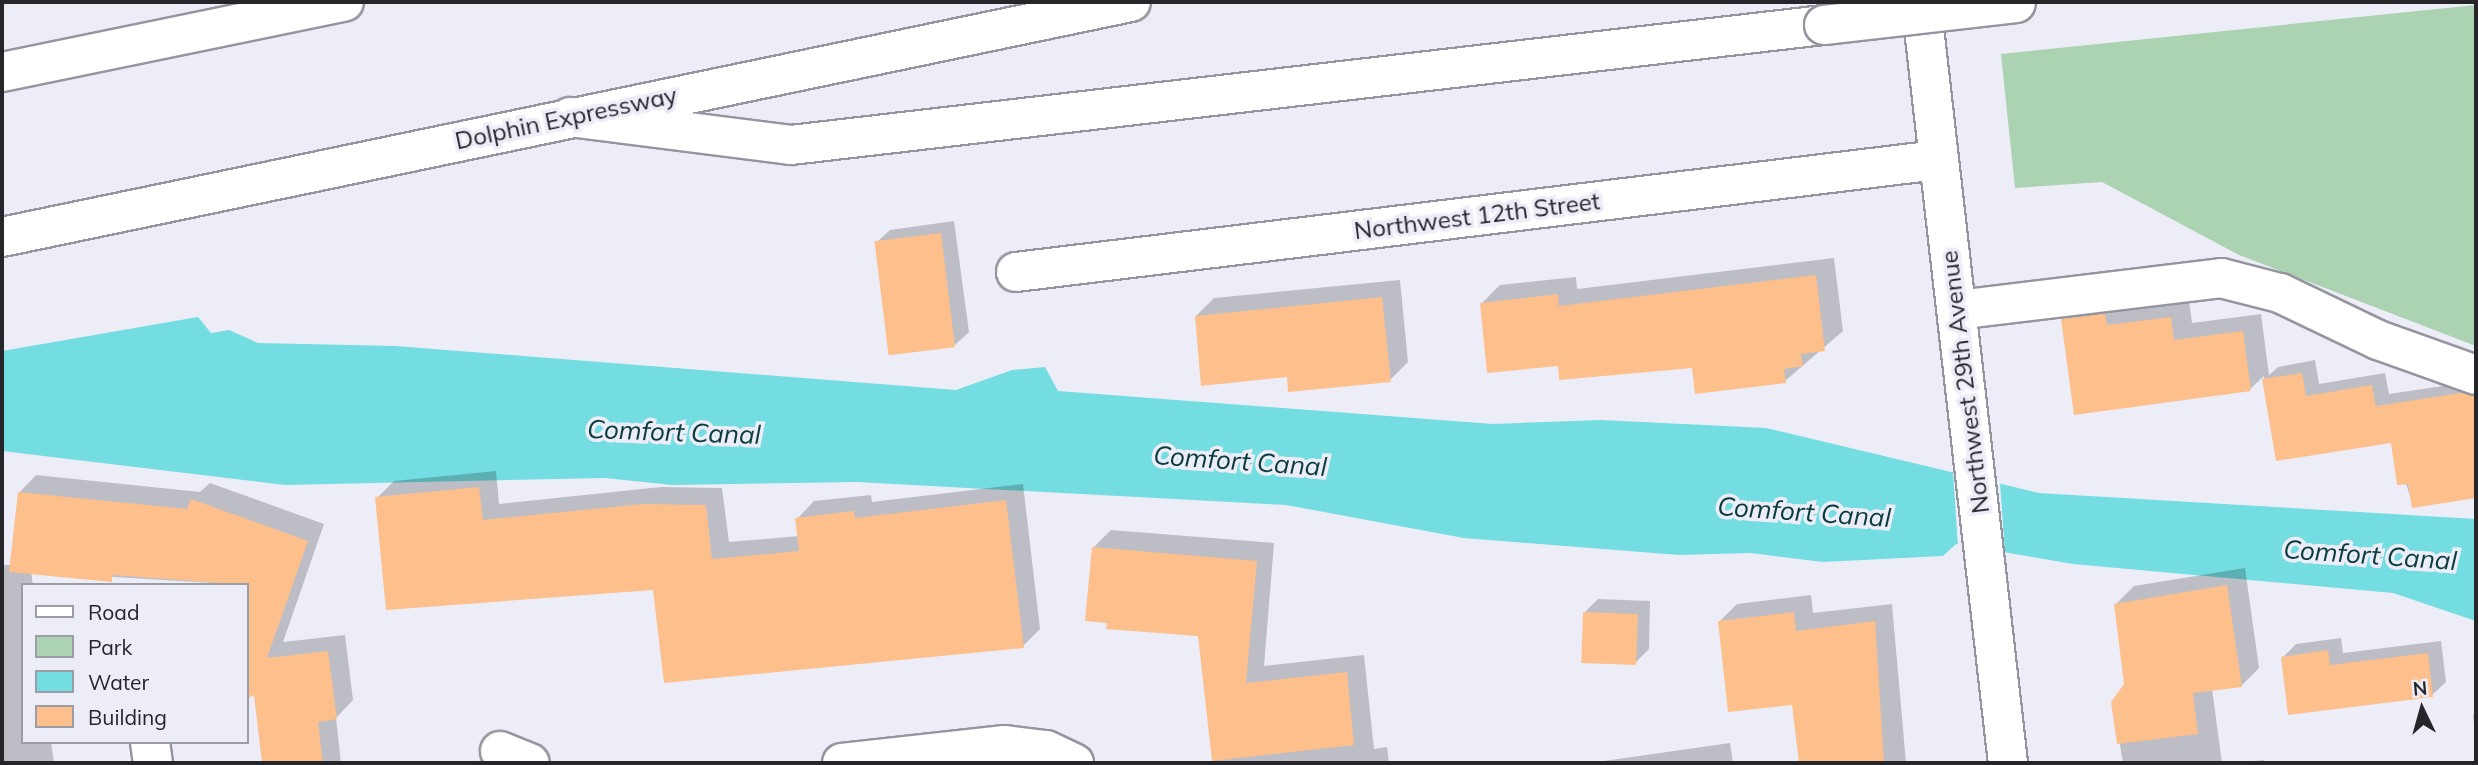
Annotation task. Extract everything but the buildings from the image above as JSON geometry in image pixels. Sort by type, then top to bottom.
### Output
[{"type":"main road","points":[[2,72],[344,2]]},
{"type":"main road","name":"Dolphin Expressway","points":[[2,237],[1131,2]]},
{"type":"main road","name":"Northwest 29th Avenue","points":[[1921,2],[1976,462],[2008,763]]},
{"type":"main road","points":[[570,117],[791,145],[2020,2]]},
{"type":"main road","name":"Northwest 12th Street","points":[[1016,272],[1938,160]]},
{"type":"main road","points":[[1957,310],[2221,278],[2280,293],[2378,340],[2476,375]]},
{"type":"main road","points":[[150,744],[153,763]]},
{"type":"main road","points":[[842,763],[1005,745],[1046,750],[1074,763]]},
{"type":"green space","points":[[2476,5],[2476,346],[2239,255],[2102,182],[2015,188],[2001,54]]},
{"type":"water","name":"Comfort Canal","points":[[198,317],[211,333],[229,330],[258,343],[395,346],[956,390],[1012,370],[1045,367],[1058,391],[1493,424],[1600,420],[1766,428],[2039,493],[2476,519],[2476,621],[2393,593],[2073,564],[1956,544],[1943,556],[1823,562],[1751,553],[1679,555],[1464,538],[1286,505],[857,482],[672,485],[605,478],[285,485],[2,451],[2,351]]},
{"type":"pier","points":[[1953,472],[2000,483],[2005,553],[1958,547]]}]
